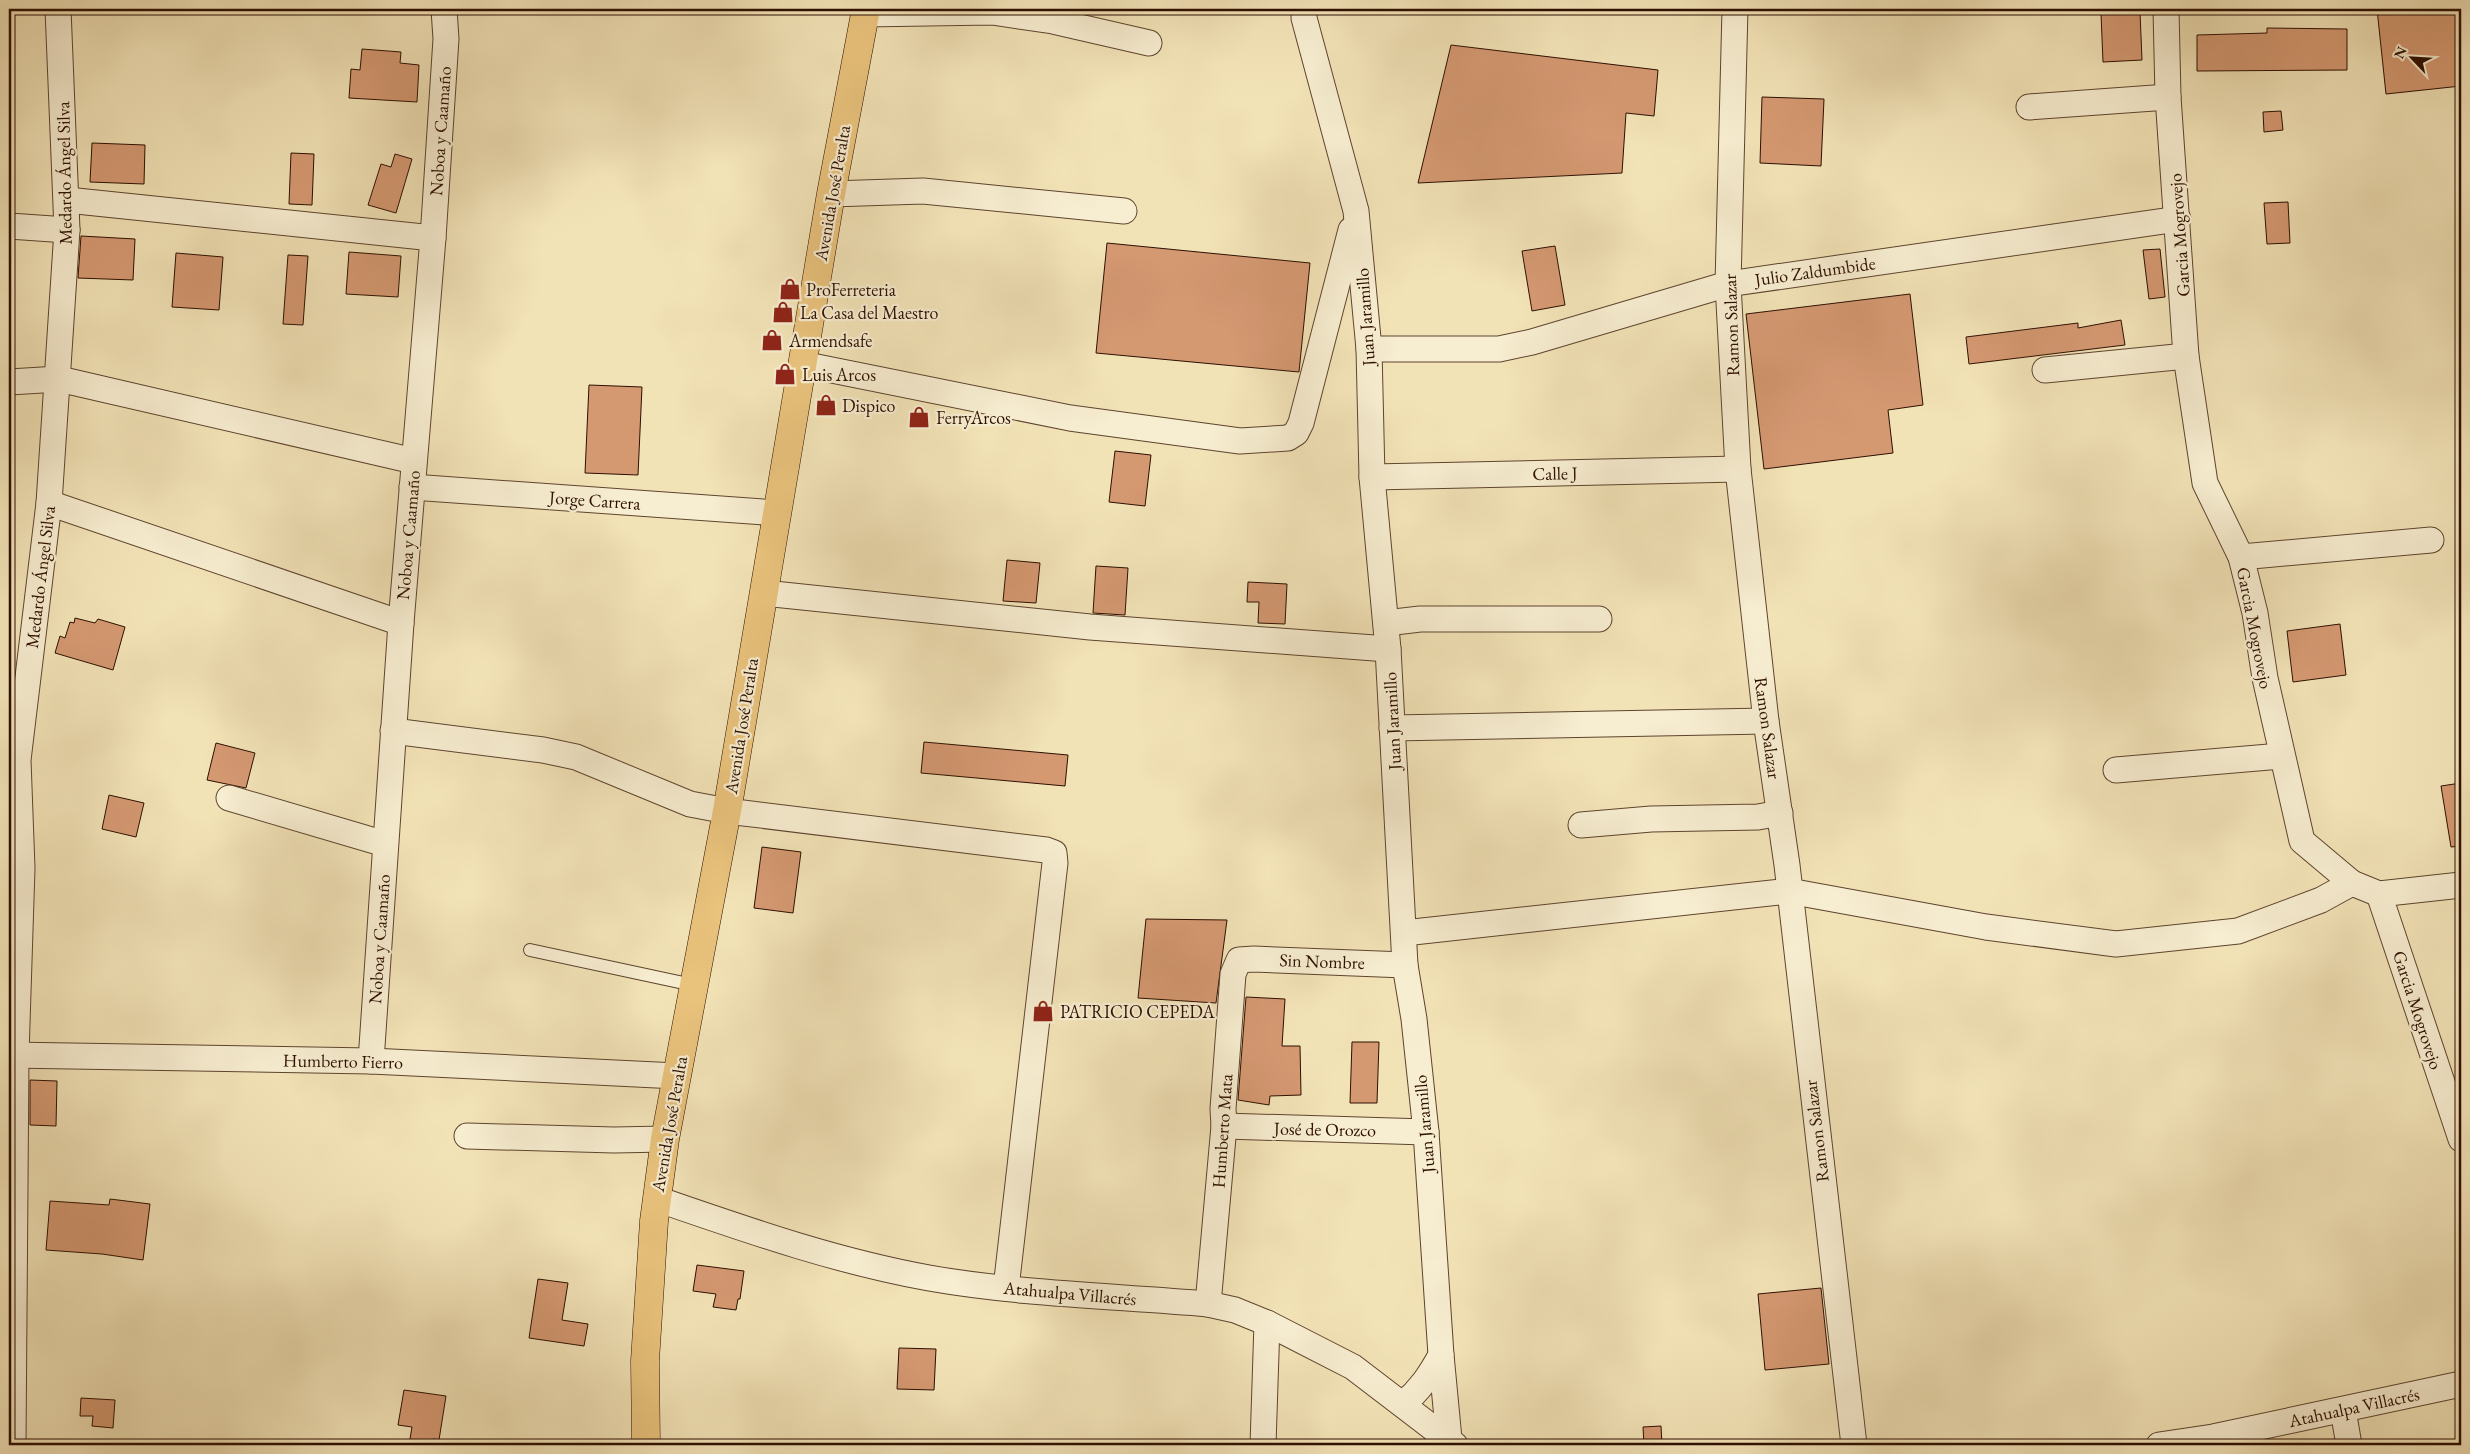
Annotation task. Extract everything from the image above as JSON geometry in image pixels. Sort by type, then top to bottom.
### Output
[{"type":"highway","name":"Avenida José Peralta","points":[[646,1445],[645,1361],[657,1199],[665,1139],[727,812],[831,194],[866,11]]},
{"type":"street","name":"Medardo Ángel Silva","points":[[13,1445],[12,1055],[22,868],[18,760],[49,503],[59,379],[67,230],[58,9]]},
{"type":"street","name":"Noboa y Caamaño","points":[[371,1061],[401,623],[434,238],[446,39],[444,9]]},
{"type":"street","name":"Juan Jaramillo","points":[[1304,9],[1304,18],[1356,211],[1369,349],[1372,477],[1388,649],[1405,965],[1414,1019],[1426,1132],[1441,1355],[1452,1442]]},
{"type":"street","name":"Ramon Salazar","points":[[1735,9],[1728,284],[1738,469],[1766,721],[1780,813],[1854,1445]]},
{"type":"street","name":"Garcia Mogrovejo","points":[[2166,9],[2168,97],[2178,219],[2186,356],[2206,483],[2241,557],[2255,613],[2265,678],[2281,756],[2302,841],[2352,883],[2379,894],[2461,1139]]},
{"type":"street","points":[[866,11],[992,12],[1053,21],[1149,43]]},
{"type":"street","points":[[2029,107],[2168,97]]},
{"type":"street","points":[[831,194],[923,191],[1124,211]]},
{"type":"street","points":[[67,200],[434,238]]},
{"type":"street","points":[[802,364],[1070,418],[1240,441],[1288,438],[1296,432],[1301,423],[1356,211]]},
{"type":"street","name":"Julio Zaldumbide","points":[[1369,349],[1500,349],[1532,342],[1728,284],[2178,219]]},
{"type":"street","points":[[9,226],[67,230]]},
{"type":"street","points":[[2045,370],[2186,356]]},
{"type":"street","points":[[9,382],[59,379],[414,461]]},
{"type":"street","name":"Calle J","points":[[1372,477],[1738,469]]},
{"type":"street","name":"Jorge Carrera","points":[[412,487],[777,513]]},
{"type":"street","points":[[49,503],[401,623]]},
{"type":"street","points":[[2241,557],[2431,540]]},
{"type":"street","points":[[764,593],[1090,627],[1388,649]]},
{"type":"street","points":[[1386,623],[1420,619],[1599,619]]},
{"type":"street","points":[[1392,728],[1766,721]]},
{"type":"street","points":[[393,731],[543,750],[576,757],[690,804],[727,812],[1046,850],[1054,853],[1055,863],[1006,1288]]},
{"type":"street","points":[[2116,770],[2281,756]]},
{"type":"street","points":[[229,798],[385,844]]},
{"type":"street","points":[[1581,825],[1651,819],[1758,817],[1780,813]]},
{"type":"street","points":[[1404,933],[1789,892],[1986,927],[2116,944],[2238,931],[2321,900],[2352,883]]},
{"type":"street","points":[[2379,894],[2461,885]]},
{"type":"street","name":"Sin Nombre","points":[[1239,960],[1254,958],[1405,965]]},
{"type":"street","name":"Humberto Mata","points":[[1208,1304],[1224,1126],[1233,974],[1239,960]]},
{"type":"street","name":"Humberto Fierro","points":[[12,1055],[371,1061],[677,1076]]},
{"type":"street","name":"José de Orozco","points":[[1224,1126],[1426,1132]]},
{"type":"street","points":[[468,1136],[614,1140],[665,1139]]},
{"type":"street","name":"Atahualpa Villacrés","points":[[657,1199],[807,1250],[929,1278],[1006,1288],[1208,1304],[1235,1310],[1267,1323],[1354,1367],[1452,1442]]},
{"type":"street","points":[[1263,1445],[1267,1323]]},
{"type":"street","points":[[1403,1404],[1418,1392],[1428,1380],[1441,1355]]},
{"type":"street","name":"Atahualpa Villacrés","points":[[2159,1445],[2214,1441],[2461,1384]]},
{"type":"street","points":[[2344,1410],[2349,1445]]},
{"type":"lane","points":[[530,950],[693,984]]},
{"type":"building","points":[[2377,9],[2461,9],[2461,86],[2386,94]]},
{"type":"building","points":[[2140,12],[2142,60],[2103,62],[2101,14]]},
{"type":"building","points":[[2267,28],[2347,29],[2347,70],[2197,71],[2197,35],[2267,33]]},
{"type":"building","points":[[1451,45],[1658,70],[1654,116],[1626,113],[1622,173],[1418,183]]},
{"type":"building","points":[[362,49],[401,52],[400,63],[419,65],[417,102],[349,98],[351,69],[360,70]]},
{"type":"building","points":[[1762,97],[1824,99],[1821,166],[1760,163]]},
{"type":"building","points":[[2281,111],[2283,130],[2264,132],[2263,112]]},
{"type":"building","points":[[92,143],[145,145],[144,184],[90,182]]},
{"type":"building","points":[[291,153],[314,154],[312,205],[289,204]]},
{"type":"building","points":[[395,154],[412,159],[396,213],[368,205],[381,164],[391,167]]},
{"type":"building","points":[[2288,202],[2290,243],[2267,244],[2264,203]]},
{"type":"building","points":[[81,236],[135,239],[133,280],[78,278]]},
{"type":"building","points":[[1107,243],[1310,263],[1299,372],[1096,353]]},
{"type":"building","points":[[1555,246],[1565,305],[1532,311],[1522,251]]},
{"type":"building","points":[[2160,249],[2165,297],[2149,299],[2143,250]]},
{"type":"building","points":[[349,252],[401,256],[398,297],[346,294]]},
{"type":"building","points":[[176,253],[223,257],[219,310],[172,307]]},
{"type":"building","points":[[288,255],[308,256],[303,325],[283,324]]},
{"type":"building","points":[[1910,294],[1923,405],[1888,410],[1893,453],[1764,469],[1746,314]]},
{"type":"building","points":[[2121,320],[2125,345],[1969,364],[1966,337],[2078,323],[2078,328]]},
{"type":"building","points":[[589,385],[642,387],[638,475],[585,473]]},
{"type":"building","points":[[1115,451],[1151,455],[1145,506],[1109,502]]},
{"type":"building","points":[[1007,560],[1040,563],[1036,603],[1003,601]]},
{"type":"building","points":[[1096,566],[1128,568],[1125,615],[1093,613]]},
{"type":"building","points":[[1248,582],[1287,584],[1285,624],[1258,623],[1259,602],[1247,602]]},
{"type":"building","points":[[75,618],[95,623],[98,619],[125,627],[113,670],[55,653],[60,636],[65,638],[70,622],[74,623]]},
{"type":"building","points":[[2340,624],[2346,675],[2293,682],[2287,631]]},
{"type":"building","points":[[924,742],[1068,755],[1065,786],[921,773]]},
{"type":"building","points":[[216,743],[255,753],[246,788],[207,780]]},
{"type":"building","points":[[2461,783],[2461,846],[2451,847],[2441,786]]},
{"type":"building","points":[[109,795],[144,803],[136,837],[102,829]]},
{"type":"building","points":[[762,847],[801,852],[793,913],[754,908]]},
{"type":"building","points":[[1146,919],[1227,920],[1216,1003],[1138,998]]},
{"type":"building","points":[[1246,997],[1285,999],[1282,1046],[1300,1046],[1301,1095],[1270,1096],[1269,1105],[1238,1100]]},
{"type":"building","points":[[1352,1042],[1379,1042],[1377,1103],[1350,1103]]},
{"type":"building","points":[[30,1080],[57,1081],[56,1126],[30,1125]]},
{"type":"building","points":[[110,1199],[150,1204],[143,1260],[102,1254],[46,1250],[50,1201],[109,1205]]},
{"type":"building","points":[[697,1265],[744,1271],[740,1299],[738,1299],[736,1310],[713,1307],[716,1294],[693,1291]]},
{"type":"building","points":[[538,1279],[568,1283],[562,1320],[588,1324],[584,1346],[529,1338]]},
{"type":"building","points":[[1821,1288],[1829,1364],[1765,1370],[1758,1294]]},
{"type":"building","points":[[899,1348],[936,1349],[934,1390],[897,1389]]},
{"type":"building","points":[[404,1390],[446,1396],[439,1440],[433,1439],[432,1445],[409,1445],[412,1427],[398,1425]]},
{"type":"building","points":[[81,1398],[115,1400],[113,1428],[92,1426],[93,1416],[80,1416]]},
{"type":"building","points":[[1661,1426],[1662,1445],[1644,1445],[1643,1427]]},
{"type":"place","name":"ProFerreteria","points":[[790,289]]},
{"type":"place","name":"La Casa del Maestro","points":[[783,312]]},
{"type":"place","name":"Armendsafe","points":[[772,340]]},
{"type":"place","name":"Luis Arcos","points":[[785,374]]},
{"type":"place","name":"Dispico","points":[[826,405]]},
{"type":"place","name":"FerryArcos","points":[[919,417]]},
{"type":"place","name":"PATRICIO CEPEDA","points":[[1043,1011]]}]
